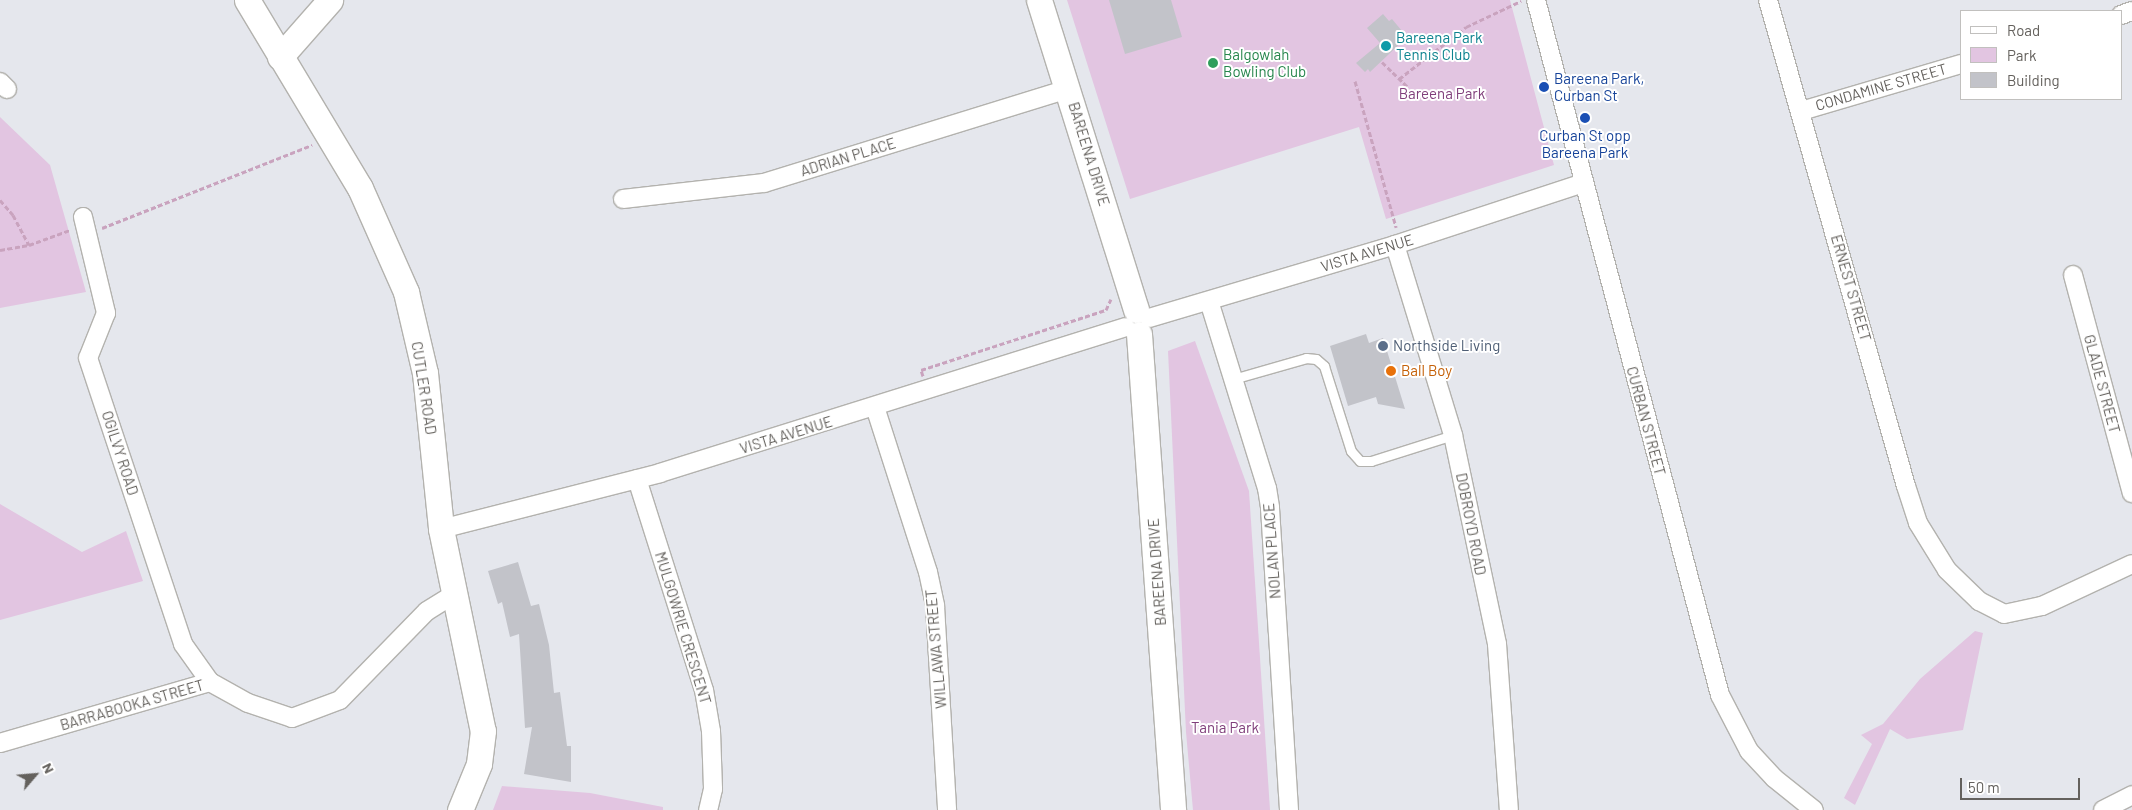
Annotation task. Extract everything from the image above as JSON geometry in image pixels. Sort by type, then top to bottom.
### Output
[{"type":"street","name":"CUTLER ROAD","points":[[247,0],[360,188],[406,292],[425,373],[441,529],[482,731],[479,764],[460,810]]},
{"type":"street","points":[[280,57],[330,0]]},
{"type":"street","name":"BAREENA DRIVE","points":[[1039,0],[1068,89],[1138,322],[1173,810]]},
{"type":"street","name":"CURBAN STREET","points":[[1536,0],[1720,695],[1749,751],[1774,778],[1814,810]]},
{"type":"street","name":"ERNEST STREET","points":[[1768,0],[1906,486],[1918,522],[1947,570],[1979,601],[2004,614],[2042,606],[2132,564]]},
{"type":"street","name":"CONDAMINE STREET","points":[[1801,111],[1960,64]]},
{"type":"street","name":"ADRIAN PLACE","points":[[622,198],[764,183],[1068,89]]},
{"type":"street","name":"VISTA AVENUE","points":[[441,529],[637,479],[875,407],[1138,322],[1395,245],[1584,183]]},
{"type":"street","name":"OGILVY ROAD","points":[[83,217],[106,313],[88,358],[183,644],[210,682]]},
{"type":"street","name":"DOBROYD ROAD","points":[[1395,245],[1453,434],[1497,644],[1509,810]]},
{"type":"street","name":"GLADE STREET","points":[[2073,275],[2132,493]]},
{"type":"street","name":"NOLAN PLACE","points":[[1209,301],[1270,508],[1289,810]]},
{"type":"street","name":"WILLAWA STREET","points":[[875,407],[928,572],[935,606],[947,810]]},
{"type":"street","name":"MULGOWRIE CRESCENT","points":[[637,479],[704,690],[711,731],[713,789],[708,810]]},
{"type":"street","name":"BARRABOOKA STREET","points":[[0,743],[210,682],[248,704],[292,718],[340,700],[427,611],[454,594]]},
{"type":"street","points":[[2103,810],[2132,795]]},
{"type":"lane","points":[[1233,380],[1306,358],[1316,359],[1324,366],[1351,451],[1360,461],[1371,461],[1453,434]]},
{"type":"path","points":[[1399,78],[1466,27],[1524,0]]},
{"type":"path","points":[[1382,62],[1407,86]]},
{"type":"path","points":[[1354,82],[1396,228],[1395,245]]},
{"type":"path","points":[[105,227],[300,150]]},
{"type":"path","points":[[0,200],[13,215],[29,245]]},
{"type":"path","points":[[0,250],[29,245],[65,232]]},
{"type":"path","points":[[927,390],[921,370],[1106,310],[1112,301],[1109,292]]},
{"type":"path","points":[[1062,324],[1065,330],[1074,327]]},
{"type":"green space","name":"Bareena Park","points":[[1067,0],[1510,0],[1554,165],[1386,219],[1359,127],[1130,199]]},
{"type":"green space","points":[[0,117],[50,165],[86,292],[0,308]]},
{"type":"green space","name":"Tania Park","points":[[1195,341],[1249,491],[1270,810],[1193,810],[1186,732],[1168,351]]},
{"type":"green space","points":[[0,504],[82,552],[126,531],[143,581],[0,620]]},
{"type":"green space","points":[[1975,631],[1983,633],[1963,730],[1907,739],[1890,729],[1855,805],[1844,798],[1872,744],[1861,735],[1883,724],[1920,679]]},
{"type":"green space","points":[[502,786],[590,793],[663,807],[663,810],[493,810]]},
{"type":"building","points":[[1109,0],[1171,0],[1182,37],[1125,54]]},
{"type":"building","name":"Bareena Park Tennis Club","points":[[1383,14],[1389,21],[1392,19],[1407,37],[1370,72],[1368,69],[1365,72],[1356,63],[1380,43],[1367,28]]},
{"type":"building","points":[[1366,334],[1369,343],[1383,338],[1405,409],[1378,404],[1376,397],[1348,406],[1330,346]]},
{"type":"building","points":[[518,562],[531,606],[539,604],[549,645],[554,693],[560,692],[567,746],[571,746],[571,782],[524,774],[532,727],[525,728],[519,634],[510,637],[502,602],[498,604],[488,571]]},
{"type":"place","name":"Bareena Park Tennis Club","points":[[1386,46]]},
{"type":"place","name":"Balgowlah Bowling Club","points":[[1213,63]]},
{"type":"place","name":"Bareena Park, Curban St","points":[[1544,87]]},
{"type":"place","name":"Curban St opp Bareena Park","points":[[1585,118]]},
{"type":"place","name":"Northside Living","points":[[1383,346]]},
{"type":"place","name":"Ball Boy","points":[[1391,371]]}]
